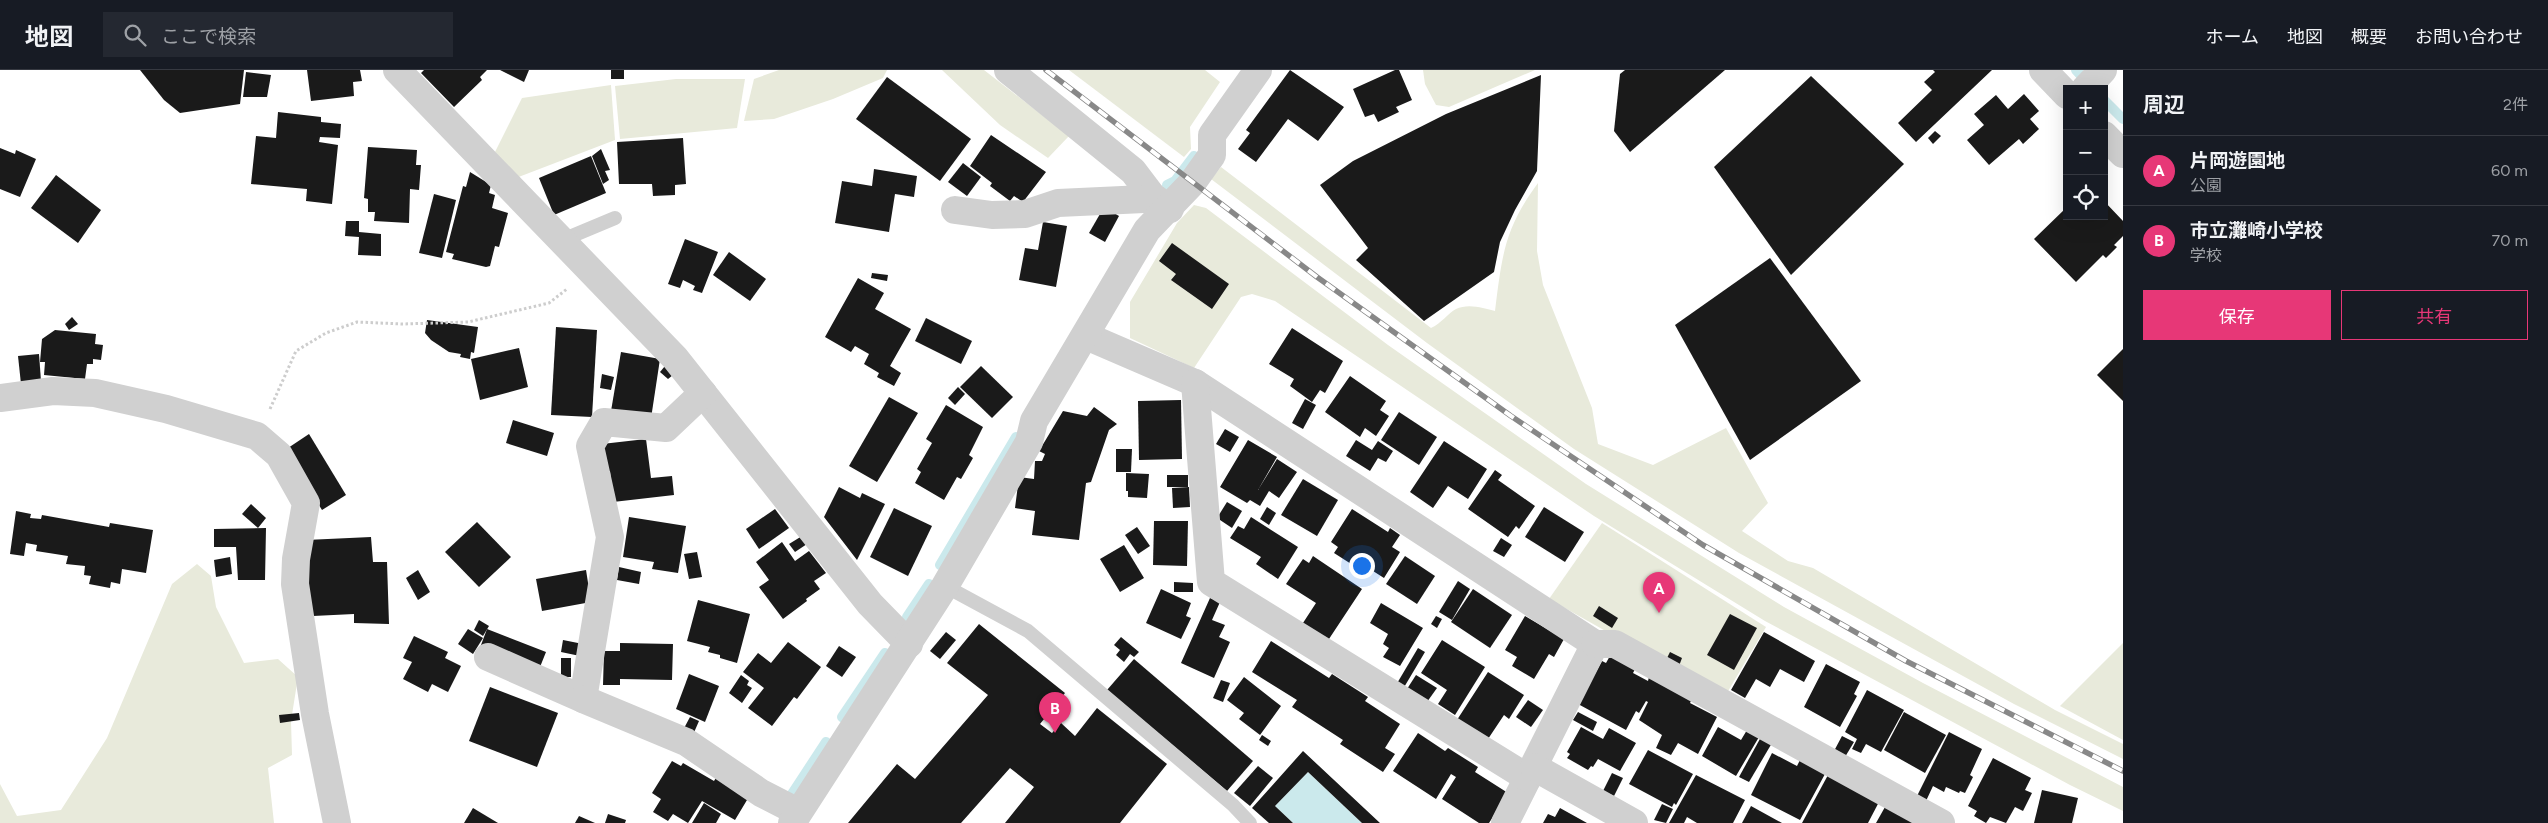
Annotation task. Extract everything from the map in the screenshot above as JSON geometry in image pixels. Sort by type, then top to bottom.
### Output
[{"type":"street","points":[[397,70],[675,358],[870,604],[909,644]]},
{"type":"street","points":[[1008,70],[1133,171],[1161,202]]},
{"type":"street","points":[[488,658],[686,742],[795,818],[945,586],[1029,442],[1034,420],[1086,336],[1161,202],[1192,183],[1212,155],[1212,135],[1258,70]]},
{"type":"street","points":[[2043,70],[2063,91]]},
{"type":"street","points":[[2108,138],[2123,154]]},
{"type":"street","points":[[955,210],[992,215],[1025,214],[1058,203],[1144,199],[1161,202]]},
{"type":"street","points":[[1086,336],[1195,382],[1595,644],[1615,644],[1941,823]]},
{"type":"street","points":[[1195,382],[1211,582],[1531,773],[1634,823]]},
{"type":"street","points":[[0,398],[53,391],[95,394],[166,408],[257,436],[279,455],[306,503],[296,559],[295,584],[315,714],[337,823]]},
{"type":"street","points":[[583,699],[610,537],[590,446],[604,422],[666,428],[703,393]]},
{"type":"street","points":[[1506,823],[1595,644]]},
{"type":"lane","points":[[560,241],[615,218]]},
{"type":"lane","points":[[945,586],[1028,631],[1233,805],[1250,823]]},
{"type":"path","points":[[257,436],[296,351],[326,333],[357,322],[403,324],[468,322],[509,313],[549,303],[589,271]]},
{"type":"shaded area","points":[[779,70],[887,70],[883,78],[833,99],[774,119],[744,121],[754,79]]},
{"type":"shaded area","points":[[942,70],[984,70],[1069,136],[1048,158],[1000,125]]},
{"type":"shaded area","points":[[1069,70],[1205,70],[1220,82],[1190,127],[1191,149],[1184,157]]},
{"type":"shaded area","points":[[1423,70],[1535,70],[1449,107],[1436,105],[1425,84]]},
{"type":"shaded area","points":[[676,79],[745,79],[737,128],[620,139],[615,86]]},
{"type":"shaded area","points":[[611,85],[615,140],[516,178],[495,152],[522,98]]},
{"type":"shaded area","points":[[1221,167],[1431,328],[1461,307],[1476,307],[1495,311],[1503,258],[1511,229],[1538,183],[1537,251],[1543,285],[1592,408],[1598,444],[1653,465],[1726,428],[1768,503],[1742,531],[1788,561],[1813,568],[2055,710],[2123,744],[2123,759],[2014,704],[1739,553],[1574,449],[1427,343],[1211,179]]},
{"type":"shaded area","points":[[1194,205],[1206,208],[1388,345],[1586,484],[1784,607],[1923,683],[2123,787],[2123,811],[2070,785],[1765,621],[1594,516],[1275,301],[1252,294],[1241,297],[1194,368],[1130,338],[1130,302],[1177,223]]},
{"type":"shaded area","points":[[1602,523],[1766,627],[1724,698],[1549,599]]},
{"type":"shaded area","points":[[197,564],[211,576],[216,607],[244,663],[278,659],[298,677],[291,721],[292,755],[268,768],[274,823],[0,823],[0,784],[17,816],[61,810],[107,738],[172,584]]},
{"type":"shaded area","points":[[2123,643],[2123,740],[2060,706]]},
{"type":"water","points":[[1308,772],[1362,823],[1293,823],[1275,806]]},
{"type":"building","points":[[140,70],[244,70],[240,104],[180,113],[164,100]]},
{"type":"building","points":[[307,70],[360,70],[362,81],[353,82],[354,96],[311,101]]},
{"type":"building","points":[[424,70],[487,70],[480,77],[482,80],[454,107],[421,73]]},
{"type":"building","points":[[500,70],[529,70],[524,82]]},
{"type":"building","points":[[611,70],[624,70],[624,79],[611,79]]},
{"type":"building","points":[[1290,70],[1344,107],[1318,141],[1288,119],[1256,162],[1238,149],[1250,133],[1246,130]]},
{"type":"building","points":[[1395,70],[1399,70],[1412,100],[1396,107],[1399,112],[1378,122],[1374,114],[1365,117],[1353,89]]},
{"type":"building","points":[[1625,70],[1725,70],[1630,152],[1614,131],[1620,74]]},
{"type":"building","points":[[1933,70],[1992,70],[1916,142],[1898,123],[1932,90],[1924,82],[1935,72]]},
{"type":"building","points":[[246,72],[271,75],[267,97],[243,97]]},
{"type":"building","points":[[1541,75],[1537,171],[1500,242],[1494,272],[1424,321],[1356,260],[1368,248],[1320,185],[1353,161],[1446,114]]},
{"type":"building","points":[[1811,76],[1904,164],[1791,275],[1714,167]]},
{"type":"building","points":[[887,77],[971,139],[940,181],[856,119]]},
{"type":"building","points":[[2024,94],[2039,111],[2030,119],[2039,129],[2023,144],[2019,139],[1989,165],[1967,140],[1984,125],[1974,114],[1996,95],[2008,109]]},
{"type":"building","points":[[278,112],[321,117],[321,122],[341,124],[340,138],[320,137],[319,142],[338,145],[332,204],[306,201],[307,189],[251,184],[256,136],[276,138]]},
{"type":"building","points":[[1935,131],[1941,136],[1933,144],[1928,138]]},
{"type":"building","points":[[991,135],[1046,172],[1023,202],[1014,196],[1010,201],[990,186],[992,183],[970,166]]},
{"type":"building","points":[[683,138],[686,184],[675,185],[675,195],[653,196],[652,184],[619,184],[617,142]]},
{"type":"building","points":[[368,147],[417,150],[416,165],[421,165],[419,190],[410,189],[409,223],[374,221],[375,212],[368,212],[368,199],[364,198]]},
{"type":"building","points":[[0,148],[15,154],[16,150],[36,159],[20,197],[0,189]]},
{"type":"building","points":[[601,149],[610,170],[605,171],[609,180],[603,184],[592,156]]},
{"type":"building","points":[[591,156],[606,193],[554,215],[539,178]]},
{"type":"building","points":[[963,163],[981,177],[967,196],[948,182]]},
{"type":"building","points":[[874,169],[917,176],[914,197],[895,194],[889,232],[835,223],[842,181],[872,186]]},
{"type":"building","points":[[470,172],[491,185],[489,193],[495,195],[492,208],[508,213],[499,247],[495,246],[490,266],[486,267],[452,259],[454,254],[446,252],[463,186],[466,187]]},
{"type":"building","points":[[56,175],[101,210],[78,243],[31,208]]},
{"type":"building","points":[[434,194],[456,200],[442,258],[419,253]]},
{"type":"building","points":[[2108,205],[2123,221],[2123,236],[2114,245],[2117,247],[2106,258],[2103,255],[2076,282],[2034,239],[2063,211],[2063,220],[2108,220]]},
{"type":"building","points":[[1104,207],[1119,216],[1105,242],[1089,233]]},
{"type":"building","points":[[346,221],[359,221],[359,232],[381,234],[381,256],[358,255],[359,237],[345,236]]},
{"type":"building","points":[[1043,222],[1067,226],[1056,287],[1019,280],[1025,248],[1038,250]]},
{"type":"building","points":[[685,239],[718,252],[702,293],[693,290],[695,286],[683,280],[680,288],[668,284]]},
{"type":"building","points":[[1172,243],[1229,284],[1212,309],[1171,280],[1176,274],[1159,261]]},
{"type":"building","points":[[729,252],[766,279],[750,301],[713,275]]},
{"type":"building","points":[[1770,258],[1861,381],[1750,460],[1675,325]]},
{"type":"building","points":[[872,273],[888,275],[887,281],[871,278]]},
{"type":"building","points":[[858,278],[884,293],[875,309],[911,329],[890,366],[901,373],[894,386],[877,377],[879,373],[864,364],[869,354],[855,346],[851,352],[825,337]]},
{"type":"building","points":[[72,317],[78,324],[69,330],[65,324]]},
{"type":"building","points":[[926,318],[972,341],[961,364],[915,341]]},
{"type":"building","points":[[427,320],[478,327],[474,353],[471,352],[470,359],[460,357],[461,354],[449,352],[431,340],[425,333]]},
{"type":"building","points":[[556,327],[597,330],[592,417],[551,415]]},
{"type":"building","points":[[1292,328],[1343,361],[1325,393],[1320,390],[1312,402],[1290,386],[1294,379],[1269,364]]},
{"type":"building","points":[[55,330],[96,334],[95,344],[103,345],[101,360],[93,359],[93,364],[87,364],[85,379],[44,375],[45,362],[40,362],[42,339]]},
{"type":"building","points":[[519,348],[528,387],[480,400],[471,359]]},
{"type":"building","points":[[2123,349],[2123,401],[2097,375]]},
{"type":"building","points":[[621,352],[660,359],[650,425],[610,417]]},
{"type":"building","points":[[39,354],[41,381],[21,384],[18,356]]},
{"type":"building","points":[[665,366],[673,375],[668,379],[660,372]]},
{"type":"building","points":[[981,366],[1013,397],[992,418],[960,387]]},
{"type":"building","points":[[602,374],[614,377],[611,390],[600,388]]},
{"type":"building","points":[[1350,376],[1386,401],[1380,410],[1389,416],[1376,436],[1365,428],[1360,437],[1325,412]]},
{"type":"building","points":[[958,387],[965,394],[955,405],[948,398]]},
{"type":"building","points":[[889,397],[918,413],[877,482],[849,466]]},
{"type":"building","points":[[1305,399],[1316,405],[1303,429],[1292,423]]},
{"type":"building","points":[[1181,400],[1182,459],[1139,460],[1138,401]]},
{"type":"building","points":[[946,405],[983,427],[969,455],[973,458],[961,479],[957,477],[944,500],[915,483],[921,472],[917,469],[932,443],[926,439]]},
{"type":"building","points":[[1094,407],[1117,424],[1109,430],[1091,482],[1086,483],[1079,540],[1032,535],[1035,511],[1015,508],[1019,477],[1034,479],[1035,461],[1042,461],[1045,454],[1039,451],[1063,411],[1087,416]]},
{"type":"building","points":[[1399,412],[1437,437],[1419,465],[1381,440]]},
{"type":"building","points":[[513,420],[554,433],[547,456],[506,443]]},
{"type":"building","points":[[1225,429],[1239,437],[1230,452],[1216,444]]},
{"type":"building","points":[[309,434],[346,495],[322,510],[285,450]]},
{"type":"building","points":[[646,439],[651,478],[672,476],[674,495],[613,502],[610,471],[605,471],[602,444]]},
{"type":"building","points":[[1248,440],[1277,457],[1258,490],[1277,459],[1297,472],[1279,498],[1269,491],[1260,506],[1250,500],[1247,503],[1220,487]]},
{"type":"building","points":[[1356,440],[1372,450],[1378,441],[1393,451],[1386,462],[1378,458],[1370,471],[1346,456]]},
{"type":"building","points":[[1444,441],[1487,469],[1468,499],[1448,486],[1433,508],[1410,492]]},
{"type":"building","points":[[1116,449],[1132,449],[1131,472],[1116,472]]},
{"type":"building","points":[[1495,470],[1502,475],[1498,480],[1535,506],[1519,529],[1516,526],[1508,537],[1468,509]]},
{"type":"building","points":[[1126,473],[1149,474],[1147,498],[1128,497]]},
{"type":"building","points":[[1167,475],[1188,475],[1188,487],[1167,487]]},
{"type":"building","points":[[1303,479],[1338,500],[1317,536],[1281,515]]},
{"type":"building","points":[[839,487],[860,498],[862,493],[885,504],[857,560],[824,517]]},
{"type":"building","points":[[1189,487],[1190,507],[1173,508],[1172,488]]},
{"type":"building","points":[[1227,502],[1242,511],[1232,528],[1217,518]]},
{"type":"building","points":[[251,504],[266,518],[258,528],[242,514]]},
{"type":"building","points":[[1267,507],[1276,513],[1269,525],[1260,519]]},
{"type":"building","points":[[1544,507],[1584,532],[1565,562],[1525,537]]},
{"type":"building","points":[[894,508],[932,526],[908,576],[870,557]]},
{"type":"building","points":[[775,509],[789,528],[759,549],[746,529]]},
{"type":"building","points":[[1352,509],[1388,532],[1390,528],[1400,535],[1392,547],[1400,552],[1384,578],[1362,564],[1359,569],[1334,553],[1338,547],[1331,542]]},
{"type":"building","points":[[16,511],[31,514],[30,518],[41,519],[42,515],[109,527],[110,523],[153,530],[146,573],[122,569],[120,584],[111,582],[110,588],[89,584],[91,576],[84,575],[85,566],[66,564],[68,556],[36,551],[37,545],[26,543],[24,556],[10,554]]},
{"type":"building","points":[[629,517],[686,526],[678,573],[652,569],[654,562],[623,557]]},
{"type":"building","points":[[1251,517],[1298,547],[1278,579],[1256,564],[1261,557],[1230,538],[1238,526],[1244,529]]},
{"type":"building","points":[[1154,521],[1188,521],[1187,566],[1153,565]]},
{"type":"building","points":[[477,522],[511,557],[479,587],[445,552]]},
{"type":"building","points":[[1137,527],[1150,546],[1138,554],[1125,535]]},
{"type":"building","points":[[266,528],[265,580],[238,580],[236,547],[214,547],[214,529]]},
{"type":"building","points":[[802,536],[807,544],[795,552],[789,544]]},
{"type":"building","points":[[371,537],[373,562],[387,562],[389,624],[354,623],[354,614],[313,616],[307,611],[306,540]]},
{"type":"building","points":[[1501,538],[1512,545],[1504,557],[1493,551]]},
{"type":"building","points":[[782,542],[795,561],[809,551],[826,573],[814,581],[820,589],[783,619],[759,587],[769,580],[756,562]]},
{"type":"building","points":[[1124,545],[1144,578],[1120,592],[1100,559]]},
{"type":"building","points":[[697,552],[702,577],[689,579],[684,554]]},
{"type":"building","points":[[1313,556],[1362,589],[1327,642],[1301,626],[1316,603],[1286,584],[1303,559],[1309,563]]},
{"type":"building","points":[[1405,556],[1435,576],[1417,604],[1386,584]]},
{"type":"building","points":[[230,557],[232,574],[216,577],[214,560]]},
{"type":"building","points":[[619,567],[641,572],[639,584],[617,580]]},
{"type":"building","points":[[418,570],[430,592],[418,600],[406,578]]},
{"type":"building","points":[[586,570],[591,602],[542,611],[536,579]]},
{"type":"building","points":[[1458,581],[1470,589],[1452,620],[1439,612]]},
{"type":"building","points":[[1174,582],[1193,583],[1193,592],[1174,592]]},
{"type":"building","points":[[1161,589],[1191,603],[1186,616],[1191,618],[1181,639],[1146,623]]},
{"type":"building","points":[[1473,589],[1512,615],[1490,648],[1451,622]]},
{"type":"building","points":[[1210,598],[1220,602],[1212,620],[1225,625],[1219,637],[1230,642],[1214,678],[1181,663]]},
{"type":"building","points":[[698,600],[750,614],[737,663],[708,652],[710,647],[687,641]]},
{"type":"building","points":[[1381,603],[1423,628],[1400,666],[1383,657],[1389,648],[1383,644],[1388,634],[1370,623]]},
{"type":"building","points":[[1599,606],[1618,618],[1612,628],[1593,616]]},
{"type":"building","points":[[1730,614],[1757,628],[1734,670],[1707,655]]},
{"type":"building","points":[[1436,616],[1442,619],[1437,628],[1431,624]]},
{"type":"building","points":[[1525,616],[1564,639],[1554,657],[1549,654],[1534,679],[1512,666],[1517,657],[1505,650]]},
{"type":"building","points":[[479,620],[489,626],[483,636],[474,630]]},
{"type":"building","points":[[979,624],[1065,693],[1040,724],[1052,733],[1061,723],[1075,736],[1097,708],[1167,764],[1120,823],[1005,823],[1034,787],[1010,768],[961,823],[848,823],[897,764],[915,779],[988,695],[947,663]]},
{"type":"building","points":[[468,629],[483,638],[473,654],[458,644]]},
{"type":"building","points":[[487,629],[546,652],[534,682],[478,653]]},
{"type":"building","points":[[946,632],[956,640],[940,659],[930,651]]},
{"type":"building","points":[[1764,632],[1815,661],[1804,682],[1780,669],[1770,687],[1756,679],[1745,698],[1731,690]]},
{"type":"building","points":[[414,636],[448,652],[445,658],[461,666],[448,692],[432,684],[428,692],[403,679],[412,662],[403,658]]},
{"type":"building","points":[[1121,637],[1139,652],[1134,657],[1130,654],[1124,662],[1116,655],[1120,650],[1114,645]]},
{"type":"building","points":[[563,640],[583,644],[580,656],[561,652]]},
{"type":"building","points":[[1442,640],[1485,667],[1455,715],[1438,704],[1447,690],[1421,673]]},
{"type":"building","points":[[1271,641],[1329,678],[1332,674],[1368,697],[1365,701],[1400,724],[1385,748],[1395,754],[1383,772],[1340,744],[1343,740],[1292,707],[1297,700],[1252,672]]},
{"type":"building","points":[[788,642],[821,667],[797,699],[794,697],[772,726],[748,708],[764,688],[743,672],[758,653],[771,663]]},
{"type":"building","points":[[620,643],[673,644],[672,680],[620,679],[620,685],[603,685],[604,651],[620,651]]},
{"type":"building","points":[[839,646],[856,657],[842,677],[826,666]]},
{"type":"building","points":[[1418,648],[1425,652],[1403,689],[1396,685]]},
{"type":"building","points":[[1670,652],[1682,658],[1679,666],[1666,660]]},
{"type":"building","points":[[1611,654],[1636,667],[1633,673],[1648,681],[1649,677],[1692,699],[1690,703],[1717,717],[1698,754],[1678,743],[1671,755],[1656,748],[1662,735],[1639,720],[1648,702],[1646,701],[1639,713],[1636,711],[1626,730],[1578,704],[1602,661],[1606,663]]},
{"type":"building","points":[[561,658],[571,658],[571,677],[561,677]]},
{"type":"building","points":[[1134,659],[1253,761],[1227,791],[1107,690]]},
{"type":"building","points":[[1826,664],[1860,682],[1854,694],[1857,696],[1840,727],[1804,707]]},
{"type":"building","points":[[1488,672],[1524,695],[1509,719],[1504,715],[1486,742],[1455,723]]},
{"type":"building","points":[[689,674],[719,686],[705,722],[676,709]]},
{"type":"building","points":[[741,675],[749,681],[747,685],[752,688],[742,703],[729,693]]},
{"type":"building","points":[[1416,675],[1437,688],[1427,702],[1407,689]]},
{"type":"building","points":[[1244,677],[1281,706],[1260,735],[1239,719],[1244,713],[1227,700]]},
{"type":"building","points":[[1221,680],[1230,683],[1223,702],[1213,698]]},
{"type":"building","points":[[490,687],[558,713],[537,767],[469,741]]},
{"type":"building","points":[[1867,690],[1904,710],[1881,752],[1866,744],[1861,753],[1852,749],[1857,739],[1845,732]]},
{"type":"building","points":[[1528,700],[1543,710],[1531,727],[1516,717]]},
{"type":"building","points":[[1578,712],[1597,722],[1593,731],[1573,720]]},
{"type":"building","points":[[1904,712],[1946,735],[1925,773],[1884,750]]},
{"type":"building","points":[[299,713],[300,720],[280,723],[279,715]]},
{"type":"building","points":[[690,717],[699,721],[692,737],[682,732]]},
{"type":"building","points":[[1581,727],[1603,739],[1609,728],[1636,743],[1620,771],[1598,759],[1593,767],[1591,766],[1588,770],[1567,758],[1570,754],[1567,752]]},
{"type":"building","points":[[1718,727],[1741,740],[1747,730],[1759,737],[1736,776],[1702,756]]},
{"type":"building","points":[[1949,732],[1982,749],[1970,775],[1973,777],[1965,793],[1960,791],[1959,793],[1946,787],[1944,792],[1933,786],[1926,801],[1917,796]]},
{"type":"building","points":[[1418,733],[1445,751],[1448,748],[1478,767],[1475,772],[1508,793],[1489,823],[1479,823],[1442,799],[1456,777],[1451,774],[1436,799],[1393,771]]},
{"type":"building","points":[[1262,735],[1271,741],[1268,746],[1259,740]]},
{"type":"building","points":[[1842,736],[1854,742],[1845,757],[1834,751]]},
{"type":"building","points":[[1761,737],[1772,743],[1749,782],[1739,777]]},
{"type":"building","points":[[1648,750],[1693,774],[1676,805],[1674,803],[1672,807],[1629,784]]},
{"type":"building","points":[[1303,751],[1380,823],[1362,823],[1308,772],[1275,806],[1293,823],[1269,823],[1252,808]]},
{"type":"building","points":[[1772,753],[1797,766],[1800,760],[1825,774],[1800,820],[1751,795]]},
{"type":"building","points":[[1993,758],[2031,778],[2025,790],[2032,793],[2023,811],[2015,807],[2006,823],[1990,817],[1986,823],[1974,816],[1977,811],[1968,806]]},
{"type":"building","points":[[672,761],[681,766],[683,763],[714,781],[717,776],[750,795],[735,820],[702,801],[688,823],[673,814],[668,821],[653,812],[661,799],[652,793]]},
{"type":"building","points":[[1258,766],[1273,778],[1250,806],[1234,793]]},
{"type":"building","points":[[1612,773],[1623,778],[1614,796],[1603,791]]},
{"type":"building","points":[[1696,775],[1745,800],[1733,823],[1697,823],[1687,817],[1684,823],[1669,823]]},
{"type":"building","points":[[1828,775],[1880,800],[1868,823],[1802,823]]},
{"type":"building","points":[[2042,790],[2078,798],[2072,823],[2034,823]]},
{"type":"building","points":[[704,803],[721,814],[716,823],[692,823]]},
{"type":"building","points":[[1662,804],[1673,809],[1666,823],[1654,820]]},
{"type":"building","points":[[1751,806],[1782,823],[1742,823]]},
{"type":"building","points":[[1885,807],[1916,823],[1876,823]]},
{"type":"building","points":[[473,808],[498,823],[464,823]]},
{"type":"building","points":[[1560,808],[1587,823],[1543,823],[1548,814],[1555,817]]},
{"type":"building","points":[[608,814],[626,820],[625,823],[605,823]]},
{"type":"building","points":[[579,816],[595,823],[575,823]]},
{"type":"waterway","points":[[2076,70],[2089,84]]},
{"type":"waterway","points":[[2108,104],[2123,119]]},
{"type":"waterway","points":[[1167,185],[1175,181],[1194,156]]},
{"type":"waterway","points":[[940,565],[1016,437]]},
{"type":"waterway","points":[[907,617],[929,584]]},
{"type":"waterway","points":[[842,717],[885,653]]},
{"type":"waterway","points":[[790,797],[826,742]]},
{"type":"railway","points":[[1046,70],[1317,277],[1511,416],[1703,545],[1906,661],[2123,771]]},
{"type":"place","name":"片岡遊園地","points":[[1659,613]]},
{"type":"place","name":"市立灘崎小学校","points":[[1055,733]]}]
